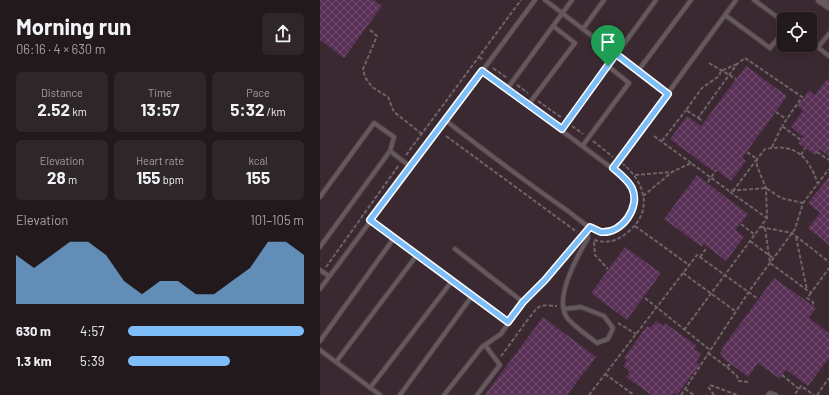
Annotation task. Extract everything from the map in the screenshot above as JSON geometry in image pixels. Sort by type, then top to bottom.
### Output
[{"type":"street","points":[[820,0],[829,6]]},
{"type":"lane","points":[[320,289],[535,0]]},
{"type":"lane","points":[[545,0],[668,94]]},
{"type":"lane","points":[[507,89],[572,0]]},
{"type":"lane","points":[[583,29],[604,0]]},
{"type":"lane","points":[[562,129],[656,0]]},
{"type":"lane","points":[[638,71],[690,0]]},
{"type":"lane","points":[[613,168],[736,0]]},
{"type":"lane","points":[[754,0],[777,17]]},
{"type":"lane","points":[[725,15],[770,48],[777,40]]},
{"type":"lane","points":[[528,105],[575,43],[553,26]]},
{"type":"lane","points":[[829,34],[818,47],[829,56]]},
{"type":"lane","points":[[583,145],[629,83],[608,66]]},
{"type":"lane","points":[[445,120],[590,227],[601,232],[611,231],[624,223],[634,209],[632,188],[625,178],[562,129],[482,71]]},
{"type":"lane","points":[[320,197],[374,123],[394,137],[390,151],[320,247]]},
{"type":"lane","points":[[390,151],[411,167]]},
{"type":"lane","points":[[370,220],[508,322]]},
{"type":"lane","points":[[444,395],[482,347],[502,334],[508,322],[523,302],[545,280],[581,235],[587,232],[590,227]]},
{"type":"lane","points":[[563,307],[581,307],[604,316],[613,328],[608,339],[596,343],[567,318],[563,307],[567,281],[588,238],[587,232]]},
{"type":"lane","points":[[320,341],[394,238]]},
{"type":"lane","points":[[455,249],[523,302]]},
{"type":"lane","points":[[336,362],[417,255]]},
{"type":"lane","points":[[321,270],[329,276]]},
{"type":"lane","points":[[370,388],[452,281]]},
{"type":"lane","points":[[400,395],[472,296]]},
{"type":"lane","points":[[478,395],[500,366],[485,345]]},
{"type":"lane","points":[[320,350],[380,395]]},
{"type":"lane","points":[[768,395],[770,393],[776,395]]},
{"type":"path","points":[[321,270],[521,0]]},
{"type":"path","points":[[370,30],[377,36],[363,69],[365,77],[372,87],[388,97],[394,112],[422,134]]},
{"type":"path","points":[[662,141],[702,88],[719,76],[722,71],[737,64],[745,58],[802,97],[786,119],[772,147]]},
{"type":"path","points":[[709,63],[736,79]]},
{"type":"path","points":[[698,118],[737,64]]},
{"type":"path","points":[[686,110],[703,121]]},
{"type":"path","points":[[776,112],[786,119]]},
{"type":"path","points":[[782,126],[801,140]]},
{"type":"path","points":[[654,136],[766,218]]},
{"type":"path","points":[[733,191],[765,149],[779,146],[795,150],[807,159],[818,184]]},
{"type":"path","points":[[801,154],[805,148]]},
{"type":"path","points":[[747,152],[757,159]]},
{"type":"path","points":[[817,152],[829,160]]},
{"type":"path","points":[[684,330],[761,227],[766,218],[766,188],[758,173],[757,159]]},
{"type":"path","points":[[643,196],[672,172],[691,163]]},
{"type":"path","points":[[681,395],[748,293],[792,233],[803,203],[829,169]]},
{"type":"path","points":[[708,182],[716,170]]},
{"type":"path","points":[[634,175],[672,172]]},
{"type":"path","points":[[729,191],[766,188],[781,198],[803,203]]},
{"type":"path","points":[[741,224],[755,235]]},
{"type":"path","points":[[635,226],[689,265]]},
{"type":"path","points":[[761,227],[792,233],[829,262]]},
{"type":"path","points":[[765,228],[770,263],[811,293]]},
{"type":"path","points":[[796,236],[807,290]]},
{"type":"path","points":[[594,240],[595,255],[608,269]]},
{"type":"path","points":[[750,241],[773,258]]},
{"type":"path","points":[[700,257],[706,249]]},
{"type":"path","points":[[589,395],[697,255],[758,299]]},
{"type":"path","points":[[813,306],[813,302],[807,298],[829,268]]},
{"type":"path","points":[[683,273],[736,312]]},
{"type":"path","points":[[645,298],[710,350]]},
{"type":"path","points":[[497,362],[528,320],[532,312],[540,306],[563,307]]},
{"type":"path","points":[[618,322],[636,334]]},
{"type":"path","points":[[708,353],[737,376],[739,381],[748,382]]},
{"type":"path","points":[[727,367],[730,364]]},
{"type":"path","points":[[605,374],[634,395]]},
{"type":"path","points":[[782,376],[798,389]]},
{"type":"path","points":[[817,395],[829,378]]},
{"type":"path","points":[[714,395],[709,388],[710,385],[737,395]]},
{"type":"path","points":[[794,395],[801,386],[814,395]]},
{"type":"path","points":[[685,388],[694,395]]},
{"type":"shaded area","points":[[320,0],[829,0],[829,395],[320,395]]},
{"type":"building","points":[[320,0],[374,0],[382,6],[344,58],[320,40]]},
{"type":"building","points":[[746,66],[787,96],[742,158],[746,161],[731,181],[715,169],[713,171],[670,139],[687,116],[701,126]]},
{"type":"building","points":[[827,79],[829,80],[829,156],[820,149],[815,155],[798,143],[803,137],[791,127],[803,110],[797,106],[809,90],[815,95]]},
{"type":"building","points":[[697,175],[748,214],[735,230],[744,237],[726,261],[704,244],[702,247],[664,219]]},
{"type":"building","points":[[829,177],[829,245],[808,228],[820,213],[808,203]]},
{"type":"building","points":[[625,247],[661,273],[627,320],[591,293]]},
{"type":"building","points":[[774,278],[816,308],[809,318],[829,333],[829,358],[808,386],[786,370],[780,379],[758,363],[748,377],[724,359],[720,354],[723,347]]},
{"type":"building","points":[[543,317],[596,357],[567,395],[485,395]]},
{"type":"building","points":[[656,321],[663,326],[665,323],[697,346],[694,349],[701,354],[696,362],[700,364],[677,395],[673,393],[672,395],[651,395],[626,377],[630,372],[623,366],[627,360],[624,358],[647,326],[650,328]]},
{"type":"route","points":[[616,54],[668,94],[613,168],[625,178],[632,188],[634,194],[634,209],[624,223],[611,231],[601,232],[590,227],[587,232],[581,235],[545,280],[523,302],[508,322],[370,220],[386,201],[482,71],[562,129],[608,66],[616,54]]}]
